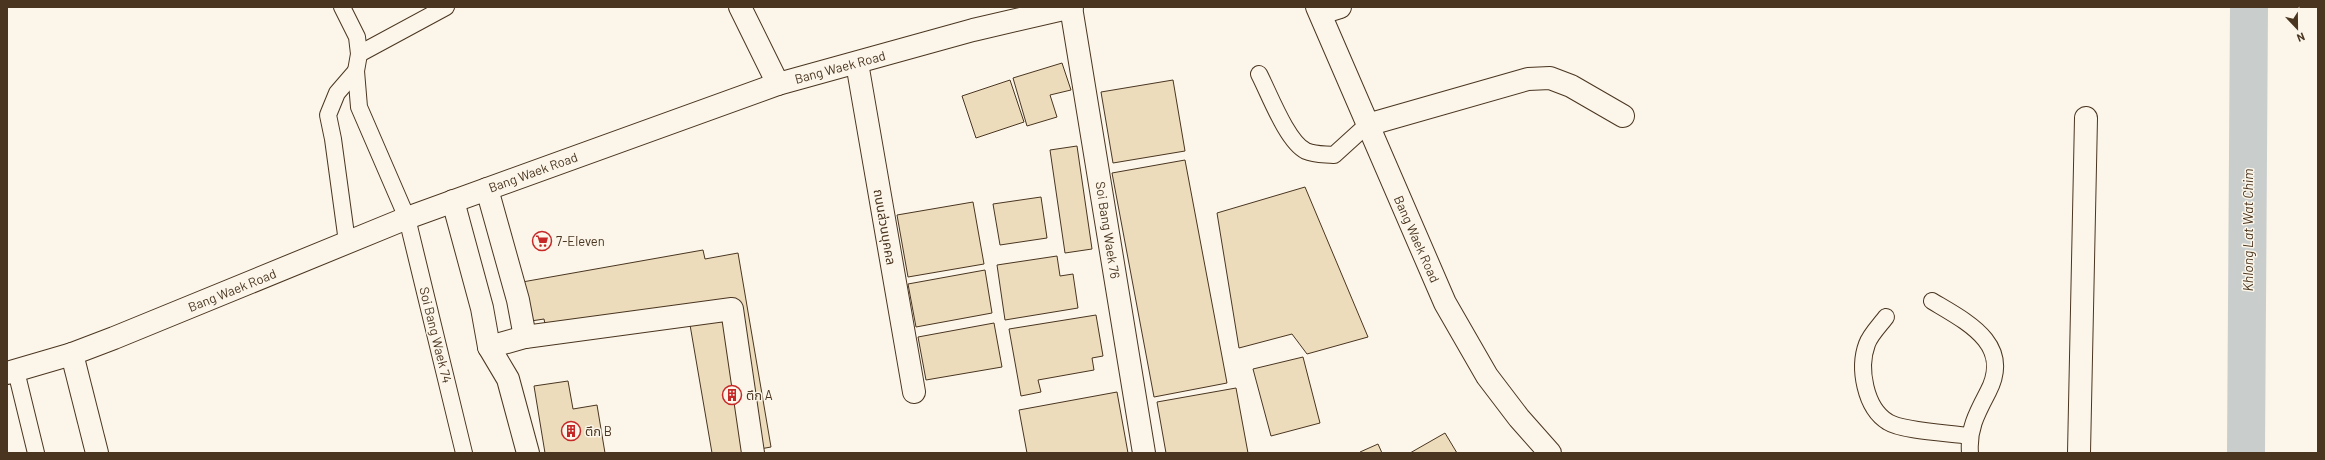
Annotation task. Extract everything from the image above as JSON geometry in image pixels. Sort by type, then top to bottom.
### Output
[{"type":"street","points":[[740,7],[778,84]]},
{"type":"street","name":"Bang Waek Road","points":[[11,372],[72,354],[452,201],[778,84],[973,30],[1071,7]]},
{"type":"street","name":"Soi Bang Waek 76","points":[[1071,7],[1144,453]]},
{"type":"street","name":"Bang Waek Road","points":[[1326,9],[1368,125],[1445,303],[1487,376],[1519,418],[1550,453]]},
{"type":"street","name":"ถนนส่วนบุคคล","points":[[857,63],[914,392]]},
{"type":"street","points":[[1368,125],[1528,79],[1550,78],[1571,86],[1623,116]]},
{"type":"street","points":[[2080,453],[2086,118]]},
{"type":"street","points":[[487,189],[518,300],[525,337]]},
{"type":"street","points":[[452,201],[482,308],[489,347],[508,379],[528,453]]},
{"type":"street","points":[[489,347],[525,337],[732,309],[753,453]]},
{"type":"street","points":[[72,354],[97,453]]},
{"type":"lane","name":"Soi Bang Waek 74","points":[[342,7],[357,37],[359,54],[356,71],[359,107],[407,218],[464,453]]},
{"type":"lane","points":[[359,54],[446,7]]},
{"type":"lane","points":[[347,242],[333,138],[328,116],[337,93],[356,71]]},
{"type":"lane","points":[[1259,74],[1292,140],[1304,150],[1314,154],[1334,154],[1368,125]]},
{"type":"lane","points":[[1932,301],[1963,319],[1985,338],[1994,352],[1996,369],[1989,391],[1977,412],[1969,436],[1970,453]]},
{"type":"lane","points":[[1886,317],[1867,344],[1864,368],[1866,393],[1873,409],[1888,422],[1912,428],[1969,436]]},
{"type":"lane","points":[[11,372],[36,453]]},
{"type":"building","points":[[1062,63],[1071,90],[1050,95],[1057,117],[1027,126],[1013,78]]},
{"type":"building","points":[[1010,80],[1024,122],[976,138],[962,96]]},
{"type":"building","points":[[1173,80],[1185,151],[1113,163],[1101,92]]},
{"type":"building","points":[[1077,146],[1092,249],[1065,253],[1050,150]]},
{"type":"building","points":[[1185,160],[1227,383],[1154,397],[1112,173]]},
{"type":"building","points":[[1305,187],[1368,337],[1307,354],[1292,334],[1239,348],[1217,213]]},
{"type":"building","points":[[1041,197],[1047,238],[1000,245],[993,204]]},
{"type":"building","points":[[973,202],[984,264],[908,277],[897,215]]},
{"type":"building","name":"ตึก A","points":[[703,250],[705,259],[738,253],[771,447],[749,451],[749,453],[712,453],[689,319],[549,343],[544,319],[518,323],[511,284]]},
{"type":"building","points":[[1057,256],[1060,276],[1073,274],[1078,308],[1005,320],[997,265]]},
{"type":"building","points":[[985,270],[992,313],[916,327],[908,284]]},
{"type":"building","points":[[1096,315],[1103,356],[1092,358],[1094,370],[1038,380],[1041,392],[1021,396],[1009,329]]},
{"type":"building","points":[[994,323],[1002,367],[926,380],[918,337]]},
{"type":"building","points":[[1303,357],[1320,423],[1271,436],[1253,369]]},
{"type":"building","name":"ตึก B","points":[[568,381],[573,409],[597,405],[605,453],[545,453],[534,386]]},
{"type":"building","points":[[1236,388],[1248,453],[1166,453],[1157,402]]},
{"type":"building","points":[[1117,392],[1128,453],[1027,453],[1019,410]]},
{"type":"building","points":[[1445,433],[1457,453],[1410,453]]},
{"type":"building","points":[[1378,444],[1382,453],[1360,452]]},
{"type":"waterway","name":"Khlong Lat Wat Chim","points":[[2246,453],[2249,7]]},
{"type":"place","name":"7-Eleven","points":[[542,241]]},
{"type":"place","name":"ตึก A","points":[[732,395]]},
{"type":"place","name":"ตึก B","points":[[571,431]]}]
